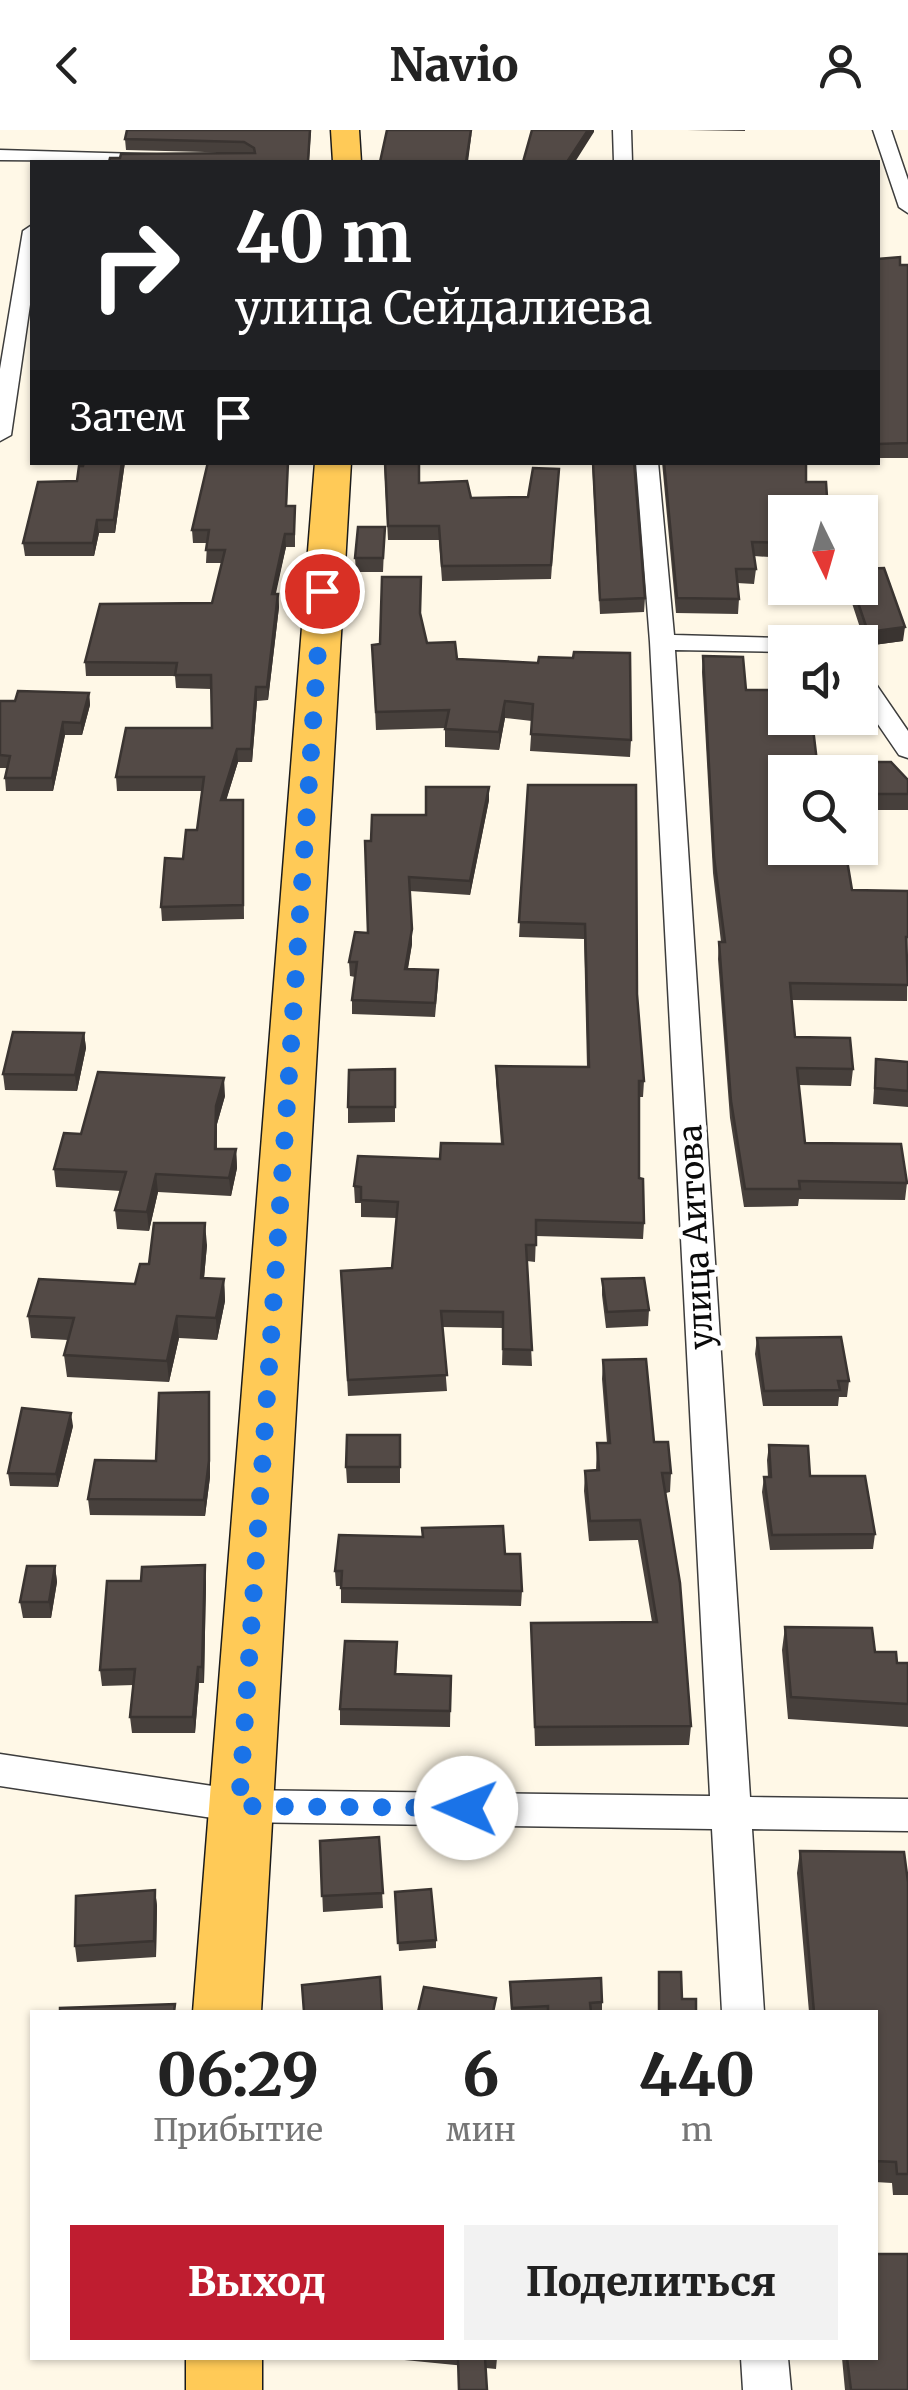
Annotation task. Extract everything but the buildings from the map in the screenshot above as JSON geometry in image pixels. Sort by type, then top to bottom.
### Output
[{"type":"main road","points":[[345,130],[346,160]]},
{"type":"main road","points":[[227,2010],[333,465]]},
{"type":"main road","points":[[224,2360],[224,2390]]},
{"type":"street","points":[[622,130],[623,160]]},
{"type":"street","points":[[882,130],[908,208]]},
{"type":"street","points":[[0,155],[84,160]]},
{"type":"street","points":[[880,187],[899,188]]},
{"type":"street","points":[[0,435],[30,244]]},
{"type":"street","name":"улица Аитова","points":[[647,465],[662,642],[742,2010]]},
{"type":"street","points":[[662,642],[768,644]]},
{"type":"street","points":[[878,706],[908,750]]},
{"type":"street","points":[[0,1770],[239,1806],[908,1815]]},
{"type":"street","points":[[765,2360],[767,2390]]},
{"type":"route","points":[[322,591],[239,1806],[466,1808]]}]
